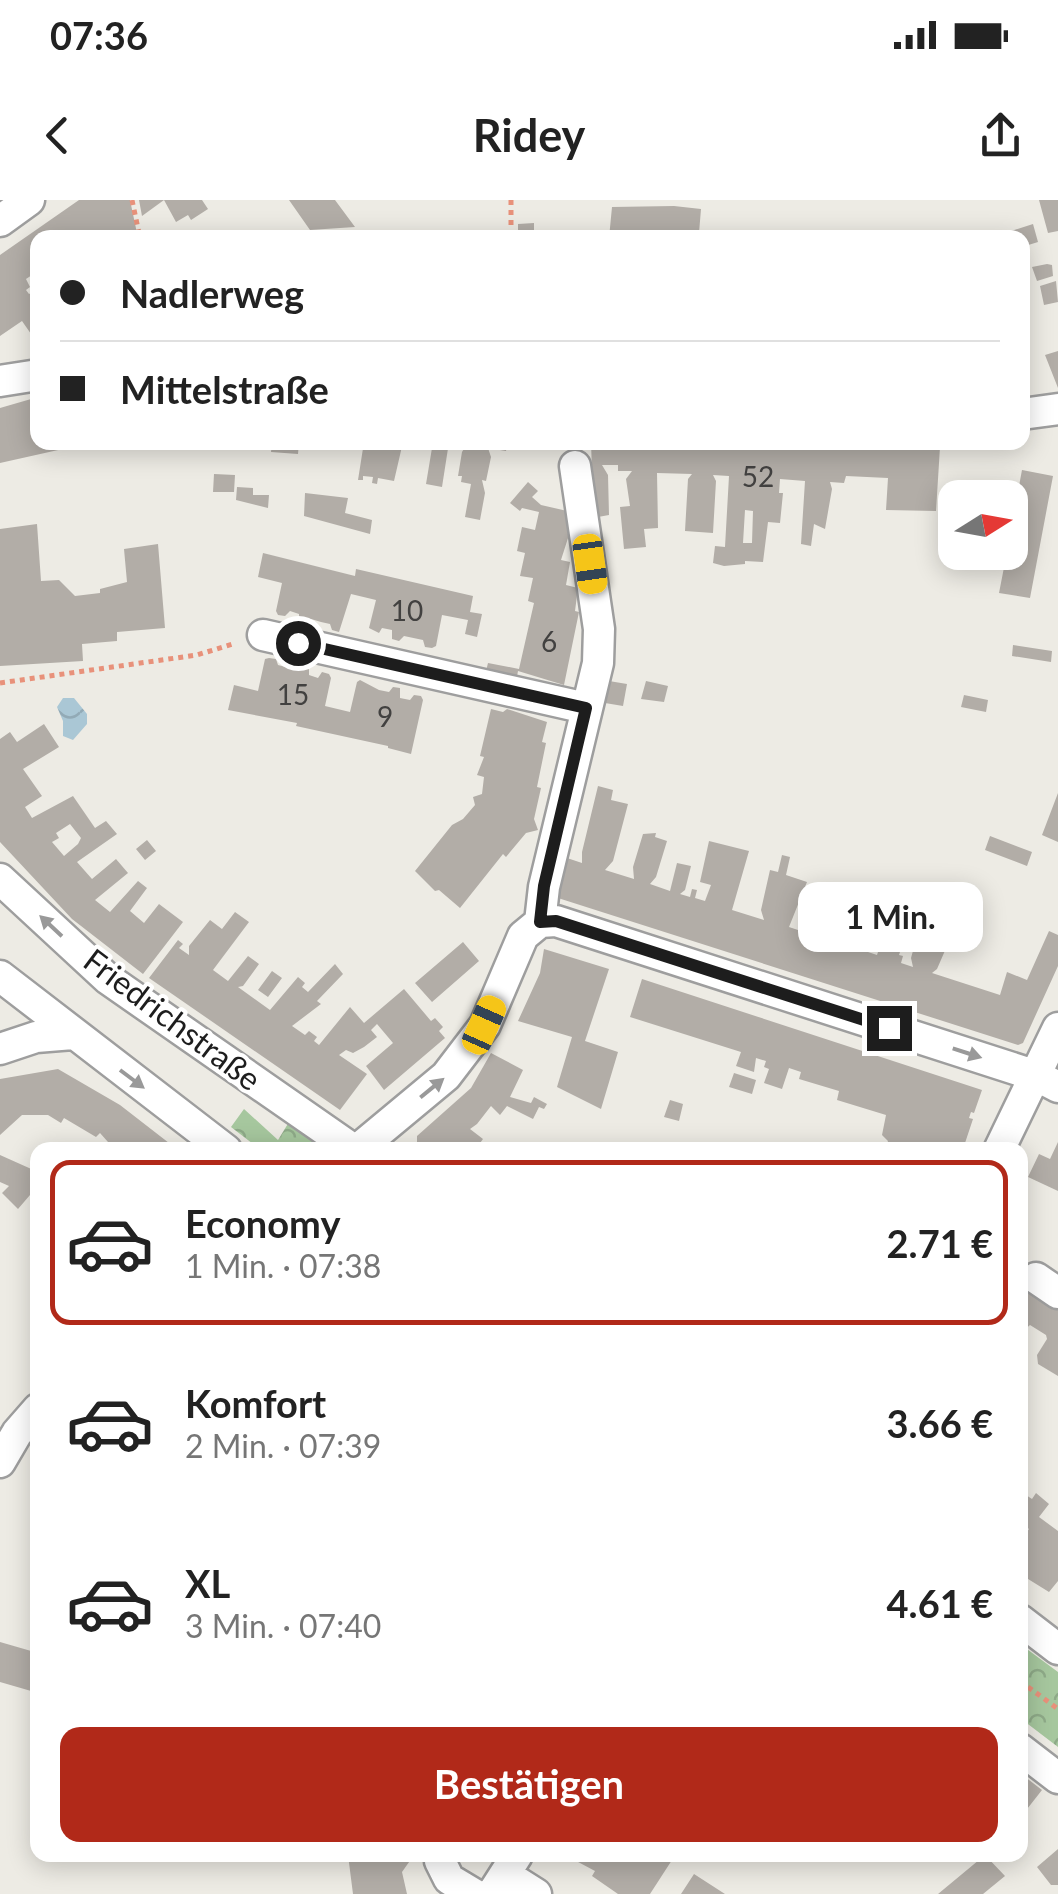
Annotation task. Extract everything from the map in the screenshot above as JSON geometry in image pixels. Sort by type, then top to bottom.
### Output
[{"type":"street","points":[[0,221],[29,200]]},
{"type":"street","points":[[0,380],[30,377]]},
{"type":"street","points":[[1030,413],[1058,409]]},
{"type":"street","points":[[540,922],[544,886],[598,663],[599,629],[575,466]]},
{"type":"street","points":[[262,635],[586,708]]},
{"type":"street","name":"Friedrichstraße","points":[[0,878],[108,979],[343,1142]]},
{"type":"street","points":[[365,1142],[446,1076],[484,1025],[523,936],[540,922],[556,921],[1047,1081]]},
{"type":"street","points":[[0,976],[210,1142]]},
{"type":"street","points":[[1005,1142],[1047,1081],[1058,1028]]},
{"type":"street","points":[[0,1049],[36,1037],[73,1034]]},
{"type":"street","points":[[0,1462],[30,1418]]},
{"type":"street","points":[[1028,1626],[1058,1649]]},
{"type":"street","points":[[1028,1756],[1058,1778]]},
{"type":"street","points":[[440,1862],[445,1874],[474,1894]]},
{"type":"street","points":[[505,1875],[536,1894]]},
{"type":"path","points":[[132,200],[138,230]]},
{"type":"path","points":[[510,200],[511,230]]},
{"type":"path","points":[[0,683],[197,655],[262,635]]},
{"type":"path","points":[[1028,1688],[1058,1709]]},
{"type":"green space","points":[[244,1109],[278,1140],[289,1122],[318,1142],[251,1142],[231,1127]]},
{"type":"green space","points":[[1028,1650],[1058,1672],[1058,1747],[1028,1724]]},
{"type":"water","points":[[63,698],[74,698],[87,714],[87,724],[73,740],[63,736],[63,721],[57,707]]},
{"type":"building","points":[[79,200],[130,200],[136,230],[36,230]]},
{"type":"building","points":[[139,200],[164,200],[142,216]]},
{"type":"building","points":[[164,200],[202,200],[208,209],[191,220],[188,215],[176,222]]},
{"type":"building","points":[[289,200],[335,200],[355,227],[310,230]]},
{"type":"building","points":[[1039,200],[1058,200],[1058,231],[1048,233]]},
{"type":"building","points":[[612,207],[701,209],[699,230],[610,230]]},
{"type":"building","points":[[534,223],[534,230],[518,230],[518,224]]},
{"type":"building","points":[[1033,224],[1038,242],[1030,244],[1030,230],[1014,230]]},
{"type":"building","points":[[30,234],[30,276],[26,279],[30,287],[26,290],[30,293],[30,332],[22,321],[0,336],[0,255]]},
{"type":"building","points":[[1052,265],[1053,276],[1037,281],[1032,267]]},
{"type":"building","points":[[1056,281],[1058,302],[1044,305],[1040,286]]},
{"type":"building","points":[[1058,351],[1058,388],[1045,355]]},
{"type":"building","points":[[30,399],[30,450],[58,450],[0,463],[0,408]]},
{"type":"building","points":[[271,450],[298,450],[298,454]]},
{"type":"building","points":[[363,450],[401,450],[394,481],[378,478],[377,484],[372,483],[373,477],[363,476],[363,480],[358,480]]},
{"type":"building","points":[[432,450],[448,450],[442,487],[426,484]]},
{"type":"building","points":[[489,450],[491,457],[486,481],[482,480],[485,493],[480,520],[465,517],[471,484],[461,482],[462,476],[458,476],[462,452]]},
{"type":"building","points":[[591,450],[940,450],[936,511],[886,510],[888,478],[846,476],[844,483],[830,482],[825,529],[814,524],[811,546],[801,544],[805,481],[780,479],[780,523],[768,522],[763,562],[724,566],[713,563],[715,546],[725,547],[729,476],[713,475],[713,533],[685,531],[688,479],[692,474],[657,473],[658,528],[644,529],[646,547],[624,549],[620,507],[630,506],[626,479],[632,471],[618,471],[618,465],[602,465],[608,475],[609,515],[598,517],[597,502],[593,502]],"holes":[[[745,510],[753,511],[752,543],[743,543]]]},
{"type":"building","points":[[1022,470],[1053,476],[1030,598],[999,593],[1003,570],[1028,570],[1028,480],[1020,480]]},
{"type":"building","points":[[214,474],[235,475],[234,492],[213,492]]},
{"type":"building","points":[[528,482],[538,491],[532,497],[541,505],[576,513],[561,560],[570,562],[566,585],[578,588],[575,611],[579,612],[564,685],[518,671],[516,682],[485,675],[488,663],[519,669],[534,603],[528,601],[533,578],[520,576],[525,553],[517,551],[522,527],[535,530],[539,512],[522,508],[520,511],[510,503]]},
{"type":"building","points":[[237,487],[253,488],[253,495],[269,495],[268,508],[236,500]]},
{"type":"building","points":[[305,493],[348,498],[345,513],[372,520],[370,534],[304,516]]},
{"type":"building","points":[[37,524],[41,581],[59,580],[75,596],[100,593],[100,589],[127,582],[124,549],[158,544],[165,628],[117,632],[117,641],[82,644],[83,661],[0,666],[0,529]]},
{"type":"building","points":[[263,553],[355,576],[356,569],[473,596],[470,612],[482,614],[477,637],[465,634],[468,620],[442,615],[436,646],[432,648],[425,647],[423,640],[404,636],[399,641],[392,639],[392,630],[382,628],[379,633],[369,628],[376,600],[351,594],[339,632],[332,630],[330,624],[311,619],[307,624],[299,622],[299,614],[290,611],[285,616],[278,615],[282,583],[258,577]]},
{"type":"building","points":[[1013,645],[1052,651],[1051,662],[1012,656]]},
{"type":"building","points":[[265,659],[297,670],[302,665],[309,666],[309,675],[318,678],[322,672],[329,674],[325,706],[350,712],[360,680],[389,692],[393,687],[400,688],[400,698],[421,696],[411,754],[296,726],[297,723],[228,710],[234,685],[258,691]]},
{"type":"building","points":[[609,681],[627,684],[623,706],[605,703]]},
{"type":"building","points":[[646,681],[668,686],[664,702],[641,699]]},
{"type":"building","points":[[964,695],[988,700],[986,712],[961,707]]},
{"type":"building","points":[[491,709],[507,709],[547,722],[534,819],[538,830],[526,833],[506,857],[503,854],[460,908],[415,871],[452,825],[475,805],[473,797],[482,794],[484,777],[477,775],[484,757],[480,756]]},
{"type":"building","points":[[44,724],[59,747],[23,769],[42,796],[25,807],[32,818],[73,796],[95,828],[106,821],[117,834],[77,862],[92,879],[116,859],[128,873],[95,900],[110,912],[138,881],[147,888],[130,911],[144,923],[159,904],[183,922],[143,974],[72,919],[0,842],[0,739],[10,732],[17,742]],"holes":[[[70,824],[81,838],[64,856],[52,842],[59,838],[56,833]]]},
{"type":"building","points":[[598,786],[613,790],[611,800],[628,804],[613,861],[605,870],[634,879],[633,867],[643,834],[656,833],[655,837],[667,841],[656,877],[650,884],[670,891],[677,863],[691,866],[685,890],[680,894],[690,897],[692,889],[697,890],[695,898],[705,901],[711,885],[700,882],[709,841],[749,851],[732,910],[764,920],[761,910],[770,870],[778,872],[782,855],[790,857],[786,875],[807,882],[789,927],[822,938],[835,889],[850,894],[841,924],[846,926],[849,916],[863,920],[853,947],[877,955],[892,909],[912,915],[899,955],[903,956],[901,963],[913,967],[911,958],[917,936],[947,946],[932,973],[1000,995],[1007,972],[1027,980],[1049,931],[1058,935],[1058,966],[1023,1043],[1018,1045],[558,898],[567,858],[582,863]]},
{"type":"building","points":[[1058,793],[1058,842],[1042,835]]},
{"type":"building","points":[[990,836],[1032,852],[1027,866],[985,850]]},
{"type":"building","points":[[147,840],[156,851],[145,860],[136,849]]},
{"type":"building","points":[[235,912],[249,922],[213,970],[228,981],[248,956],[259,964],[243,986],[238,987],[270,1010],[298,977],[308,992],[335,964],[343,974],[317,1001],[321,1004],[292,1026],[305,1035],[309,1031],[317,1037],[314,1041],[319,1045],[350,1007],[364,1023],[404,989],[431,1021],[435,1018],[443,1027],[439,1031],[445,1038],[384,1090],[366,1066],[393,1043],[377,1024],[371,1030],[377,1037],[353,1053],[346,1050],[339,1055],[367,1074],[340,1110],[149,978],[178,940],[183,944],[179,948],[189,955],[189,946],[210,920],[222,929]]},
{"type":"building","points":[[463,942],[479,961],[432,1002],[415,983]]},
{"type":"building","points":[[544,949],[609,969],[585,1041],[618,1052],[601,1109],[557,1087],[572,1037],[518,1021],[540,973]]},
{"type":"building","points":[[272,971],[282,978],[268,997],[258,990]]},
{"type":"building","points":[[642,979],[982,1090],[969,1118],[973,1119],[965,1142],[888,1142],[882,1135],[886,1115],[837,1100],[839,1091],[799,1079],[801,1072],[789,1068],[782,1089],[764,1083],[769,1069],[764,1067],[766,1061],[756,1058],[754,1072],[736,1066],[741,1052],[630,1017]]},
{"type":"building","points":[[491,1053],[523,1070],[510,1097],[531,1103],[534,1097],[547,1104],[544,1109],[539,1107],[533,1119],[507,1106],[500,1115],[491,1106],[470,1129],[483,1139],[481,1142],[417,1142],[417,1136],[471,1088]]},
{"type":"building","points":[[58,1069],[120,1105],[168,1142],[108,1142],[100,1133],[96,1137],[64,1118],[61,1123],[48,1115],[22,1115],[0,1135],[0,1079]]},
{"type":"building","points":[[734,1073],[756,1080],[752,1094],[729,1087]]},
{"type":"building","points":[[670,1100],[683,1104],[679,1121],[664,1117]]},
{"type":"building","points":[[1058,1142],[1058,1191],[1028,1177],[1039,1154],[1050,1159]]},
{"type":"building","points":[[0,1155],[30,1168],[30,1195],[18,1209],[2,1193],[9,1186],[0,1182]]},
{"type":"building","points":[[1028,1288],[1058,1308],[1058,1376],[1038,1364],[1037,1355],[1047,1339],[1030,1325]]},
{"type":"building","points":[[1036,1493],[1049,1504],[1039,1517],[1058,1531],[1058,1581],[1049,1592],[1028,1579],[1028,1496],[1032,1499]]},
{"type":"building","points":[[0,1642],[30,1651],[30,1691],[0,1682]]},
{"type":"building","points":[[1028,1779],[1042,1790],[1028,1808]]},
{"type":"building","points":[[1058,1849],[1058,1885],[1051,1885],[1037,1867]]},
{"type":"building","points":[[349,1862],[409,1862],[402,1872],[407,1894],[353,1894]]},
{"type":"building","points":[[578,1862],[671,1862],[650,1894],[618,1894],[592,1876],[595,1871]]},
{"type":"building","points":[[977,1862],[992,1862],[1005,1876],[983,1894],[938,1894]]},
{"type":"building","points":[[694,1874],[725,1894],[681,1894]]},
{"type":"route","points":[[298,643],[586,708],[544,886],[540,922],[556,921],[889,1028]]}]
